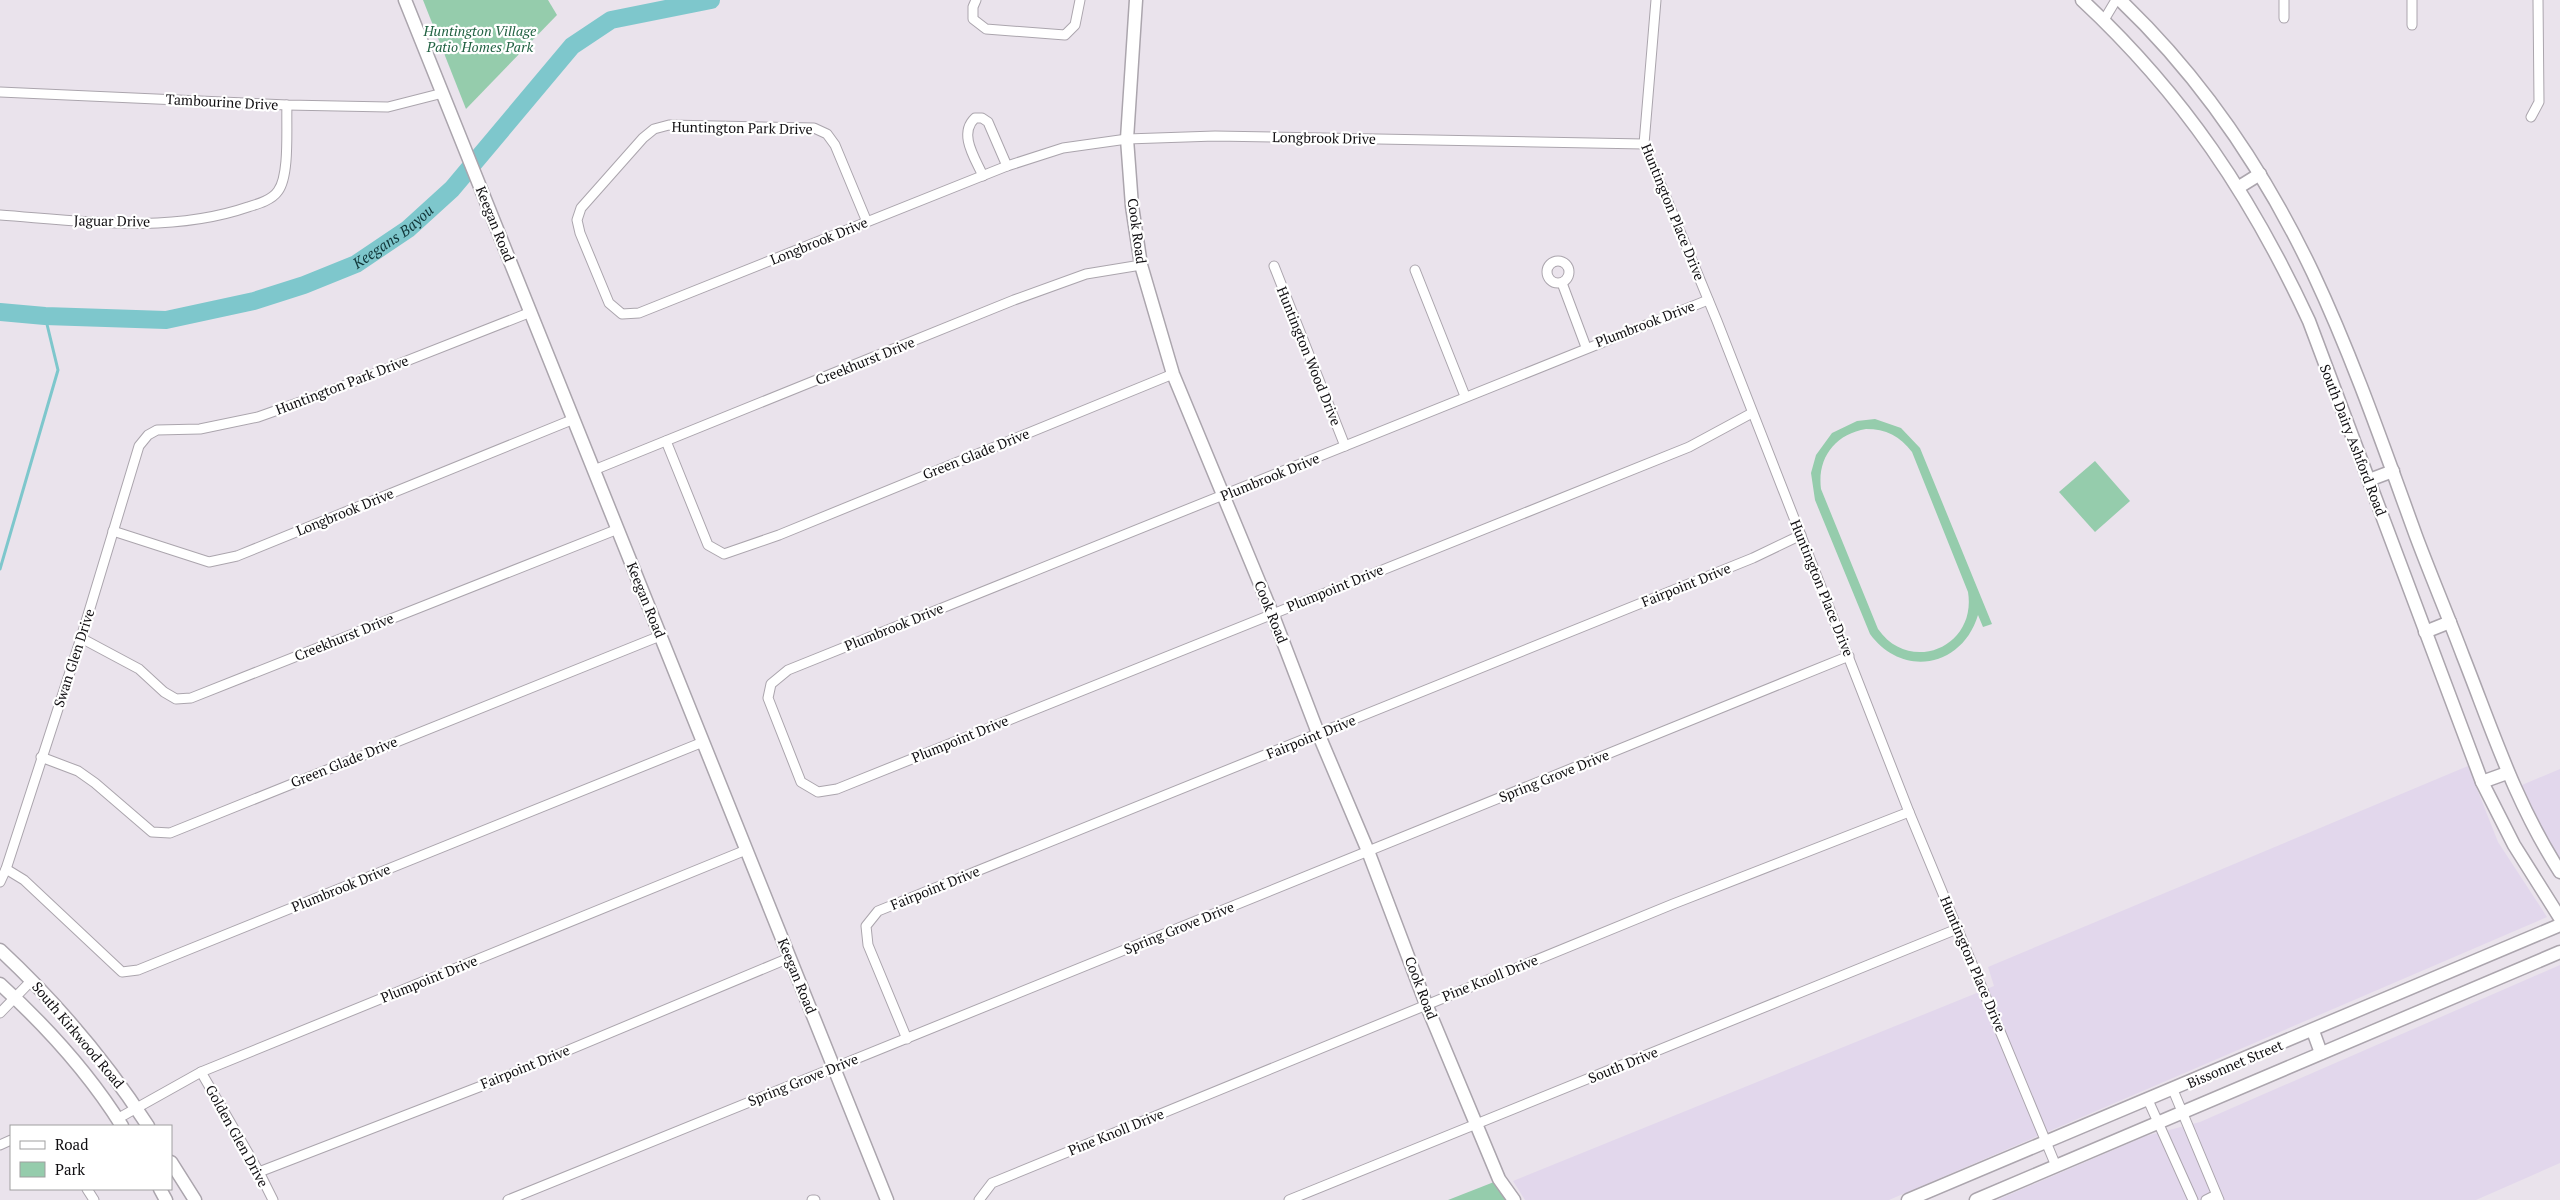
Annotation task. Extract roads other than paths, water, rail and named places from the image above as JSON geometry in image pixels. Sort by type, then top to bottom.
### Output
[{"type":"main road","name":"Keegan Road","points":[[405,0],[887,1200]]},
{"type":"main road","name":"Cook Road","points":[[1136,0],[1126,139],[1141,265],[1173,374],[1272,613],[1318,733],[1368,851],[1426,1004],[1499,1179],[1514,1200]]},
{"type":"main road","name":"South Dairy Ashford Road","points":[[2082,0],[2104,20],[2175,96],[2239,187],[2278,258],[2309,321],[2482,782],[2514,845],[2560,918]]},
{"type":"main road","name":"South Dairy Ashford Road","points":[[2120,0],[2140,19],[2225,121],[2260,174],[2304,254],[2330,312],[2507,773],[2538,838],[2560,872]]},
{"type":"main road","points":[[2239,187],[2260,174]]},
{"type":"main road","points":[[2309,321],[2330,312]]},
{"type":"main road","points":[[2369,480],[2392,471]]},
{"type":"main road","points":[[2425,632],[2450,622]]},
{"type":"main road","points":[[2482,782],[2507,773]]},
{"type":"main road","name":"Bissonnet Street","points":[[1908,1200],[2313,1031],[2560,925]]},
{"type":"main road","name":"South Kirkwood Road","points":[[0,950],[32,980],[108,1067],[147,1125]]},
{"type":"main road","name":"Bissonnet Street","points":[[1976,1200],[2560,952]]},
{"type":"main road","name":"South Kirkwood Road","points":[[0,984],[50,1032],[86,1076],[119,1122]]},
{"type":"main road","points":[[2313,1031],[2322,1054]]},
{"type":"main road","points":[[172,1164],[195,1200]]},
{"type":"street","points":[[976,0],[973,7],[973,19],[986,29],[1065,35],[1075,25],[1080,0]]},
{"type":"street","name":"Huntington Place Drive","points":[[1656,0],[1644,144],[1801,534],[1956,930],[2012,1055],[2056,1166]]},
{"type":"street","points":[[2104,20],[2116,0]]},
{"type":"street","points":[[2284,0],[2284,18]]},
{"type":"street","points":[[2412,0],[2412,24]]},
{"type":"street","points":[[2531,117],[2538,102],[2538,0]]},
{"type":"street","name":"Tambourine Drive","points":[[0,92],[287,105],[388,107],[443,93]]},
{"type":"street","name":"Jaguar Drive","points":[[0,215],[119,223],[172,222],[223,216],[262,202],[278,192],[284,179],[287,105]]},
{"type":"street","points":[[982,176],[966,137],[969,124],[975,118],[982,118],[988,122],[1007,166]]},
{"type":"street","name":"Huntington Park Drive","points":[[656,306],[639,313],[622,314],[609,303],[580,233],[578,220],[581,208],[643,138],[654,129],[669,125],[814,128],[827,134],[835,145],[867,222]]},
{"type":"street","name":"Longbrook Drive","points":[[656,306],[1007,166],[1062,148],[1126,139],[1215,136],[1644,144]]},
{"type":"street","name":"Creekhurst Drive","points":[[594,470],[1014,300],[1086,274],[1141,265]]},
{"type":"street","name":"Huntington Wood Drive","points":[[1274,266],[1345,446]]},
{"type":"street","points":[[1415,270],[1465,396]]},
{"type":"street","points":[[1562,283],[1586,347]]},
{"type":"street","name":"Plumbrook Drive","points":[[888,768],[837,789],[818,792],[801,782],[768,698],[771,684],[788,670],[1224,496],[1586,347],[1708,300]]},
{"type":"street","name":"Huntington Park Drive","points":[[148,435],[157,430],[200,429],[258,417],[320,395],[530,312]]},
{"type":"street","name":"Green Glade Drive","points":[[666,441],[708,545],[724,554],[779,535],[1173,374]]},
{"type":"street","name":"Plumpoint Drive","points":[[888,768],[1689,447],[1752,413]]},
{"type":"street","name":"Longbrook Drive","points":[[113,531],[209,562],[237,556],[574,419]]},
{"type":"street","name":"Swan Glen Drive","points":[[0,882],[6,870],[81,638],[139,446],[148,435]]},
{"type":"street","name":"Creekhurst Drive","points":[[81,638],[139,669],[164,692],[176,699],[191,698],[618,529]]},
{"type":"street","name":"Fairpoint Drive","points":[[907,1039],[868,945],[866,926],[878,911],[1753,558],[1801,534]]},
{"type":"street","name":"Green Glade Drive","points":[[41,757],[78,771],[95,783],[152,832],[170,833],[660,636]]},
{"type":"street","name":"Spring Grove Drive","points":[[508,1200],[1849,656]]},
{"type":"street","name":"Plumbrook Drive","points":[[6,870],[24,880],[122,972],[138,970],[703,742]]},
{"type":"street","name":"Pine Knoll Drive","points":[[979,1200],[992,1183],[1664,907],[1909,812]]},
{"type":"street","name":"Plumpoint Drive","points":[[119,1122],[136,1108],[201,1072],[746,850]]},
{"type":"street","name":"South Drive","points":[[1288,1200],[1305,1197],[1476,1124],[1956,930]]},
{"type":"street","name":"Fairpoint Drive","points":[[259,1172],[497,1080],[789,958]]},
{"type":"street","points":[[0,1013],[32,980]]},
{"type":"street","name":"Golden Glen Drive","points":[[201,1072],[259,1172],[273,1200]]},
{"type":"street","points":[[2173,1090],[2218,1197],[2206,1200]]},
{"type":"street","points":[[2148,1100],[2193,1200]]},
{"type":"waterway","name":"Keegans Bayou","points":[[0,312],[45,316],[166,320],[254,301],[304,285],[356,264],[408,229],[452,189],[572,46],[611,20],[711,0]]},
{"type":"waterway","points":[[0,569],[58,370],[45,316]]},
{"type":"park label","name":"Huntington Village Patio Homes Park","points":[[480,40]]}]
